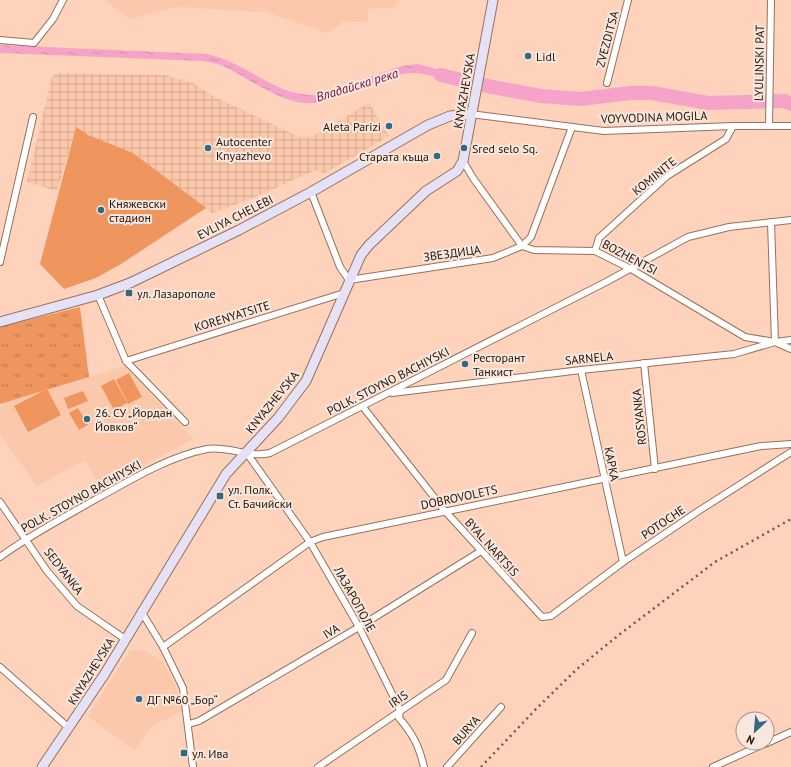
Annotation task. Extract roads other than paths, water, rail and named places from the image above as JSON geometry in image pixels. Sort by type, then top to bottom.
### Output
[{"type":"street","points":[[0,40],[34,43],[53,19],[63,0]]},
{"type":"street","name":"KNYAZHEVSKA","points":[[42,767],[69,728],[125,639],[226,474],[278,418],[306,381],[356,264],[369,245],[426,191],[457,171],[463,161],[470,114],[493,0]]},
{"type":"street","name":"ZVEZDITSA","points":[[607,83],[628,0]]},
{"type":"street","name":"LYULINSKI PAT","points":[[769,126],[771,0]]},
{"type":"street","name":"VOYVODINA MOGILA","points":[[470,114],[604,131],[733,126],[791,126]]},
{"type":"street","name":"EVLIYA CHELEBI","points":[[0,322],[98,295],[130,283],[239,230],[311,192],[428,125],[450,116],[470,114]]},
{"type":"street","points":[[0,262],[33,117]]},
{"type":"street","name":"KOMINITE","points":[[595,251],[599,238],[662,181],[726,139],[733,126]]},
{"type":"street","points":[[463,161],[472,178],[522,246],[531,237],[572,127]]},
{"type":"street","points":[[311,192],[340,267],[349,280]]},
{"type":"street","name":"POLK. STOYNO BACHIYSKI","points":[[0,558],[25,539],[136,477],[185,454],[209,449],[237,450],[260,455],[270,453],[363,407],[631,269],[688,237],[729,227],[791,220]]},
{"type":"street","points":[[771,222],[775,342]]},
{"type":"street","name":"BOZHENTSI","points":[[522,246],[534,250],[595,251],[631,269],[745,337],[775,342],[791,349]]},
{"type":"street","name":"ЗВЕЗДИЦА","points":[[349,280],[494,258],[522,246]]},
{"type":"street","name":"KORENYATSITE","points":[[126,361],[344,293]]},
{"type":"street","points":[[98,295],[126,361],[185,422]]},
{"type":"street","name":"SARNELA","points":[[389,393],[581,370],[734,354],[775,342],[791,340]]},
{"type":"street","name":"ROSYANKA","points":[[644,363],[655,469]]},
{"type":"street","name":"KAPKA","points":[[581,370],[623,562]]},
{"type":"street","name":"BYAL NARTSIS","points":[[363,407],[445,511],[542,617],[551,616]]},
{"type":"street","name":"DOBROVOLETS","points":[[164,648],[310,542],[323,537],[761,446],[791,444]]},
{"type":"street","name":"ЛАЗАРОПОЛЕ","points":[[246,452],[310,542],[359,627],[400,710],[399,718],[412,733],[420,750],[424,767]]},
{"type":"street","name":"POTOCHE","points":[[551,616],[623,562],[700,510],[791,452]]},
{"type":"street","name":"SEDYANKA","points":[[0,502],[47,571],[77,606],[125,639]]},
{"type":"street","name":"IVA","points":[[189,724],[199,721],[359,627],[481,551]]},
{"type":"street","points":[[141,611],[164,648],[183,688],[194,767]]},
{"type":"street","name":"IRIS","points":[[318,767],[446,680],[472,633]]},
{"type":"street","points":[[0,667],[69,728]]},
{"type":"street","name":"BURYA","points":[[447,767],[501,707]]},
{"type":"street","points":[[775,739],[791,732]]},
{"type":"street","points":[[713,767],[748,751]]},
{"type":"water","points":[[0,45],[206,54],[235,64],[288,91],[302,94],[318,95],[402,66],[417,64],[461,75],[459,84],[417,73],[398,75],[386,78],[326,101],[302,103],[290,100],[266,90],[221,65],[210,62],[0,53]]},
{"type":"waterway","name":"Владайска река","points":[[441,75],[487,86],[541,96],[580,99],[631,93],[652,93],[708,103],[785,101],[791,104]]},
{"type":"railway","points":[[481,767],[537,708],[577,669],[620,634],[715,562],[791,519]]},
{"type":"place","name":"Lidl","points":[[528,56]]},
{"type":"place","name":"Aleta Parizi","points":[[389,126]]},
{"type":"place","name":"Autocenter Knyazhevo","points":[[208,148]]},
{"type":"place","name":"Sred selo Sq.","points":[[464,148]]},
{"type":"place","name":"Старата къща","points":[[437,156]]},
{"type":"place","name":"Княжевски стадион","points":[[101,210]]},
{"type":"place","name":"ул. Лазарополе","points":[[129,293]]},
{"type":"place","name":"Ресторант Танкист","points":[[465,364]]},
{"type":"place","name":"26. СУ „Йордан Йовков“","points":[[87,419]]},
{"type":"place","name":"ул. Полк. Ст. Бачийски","points":[[220,496]]},
{"type":"place","name":"ДГ №60 „Бор“","points":[[139,699]]},
{"type":"place","name":"ул. Ива","points":[[184,753]]}]
